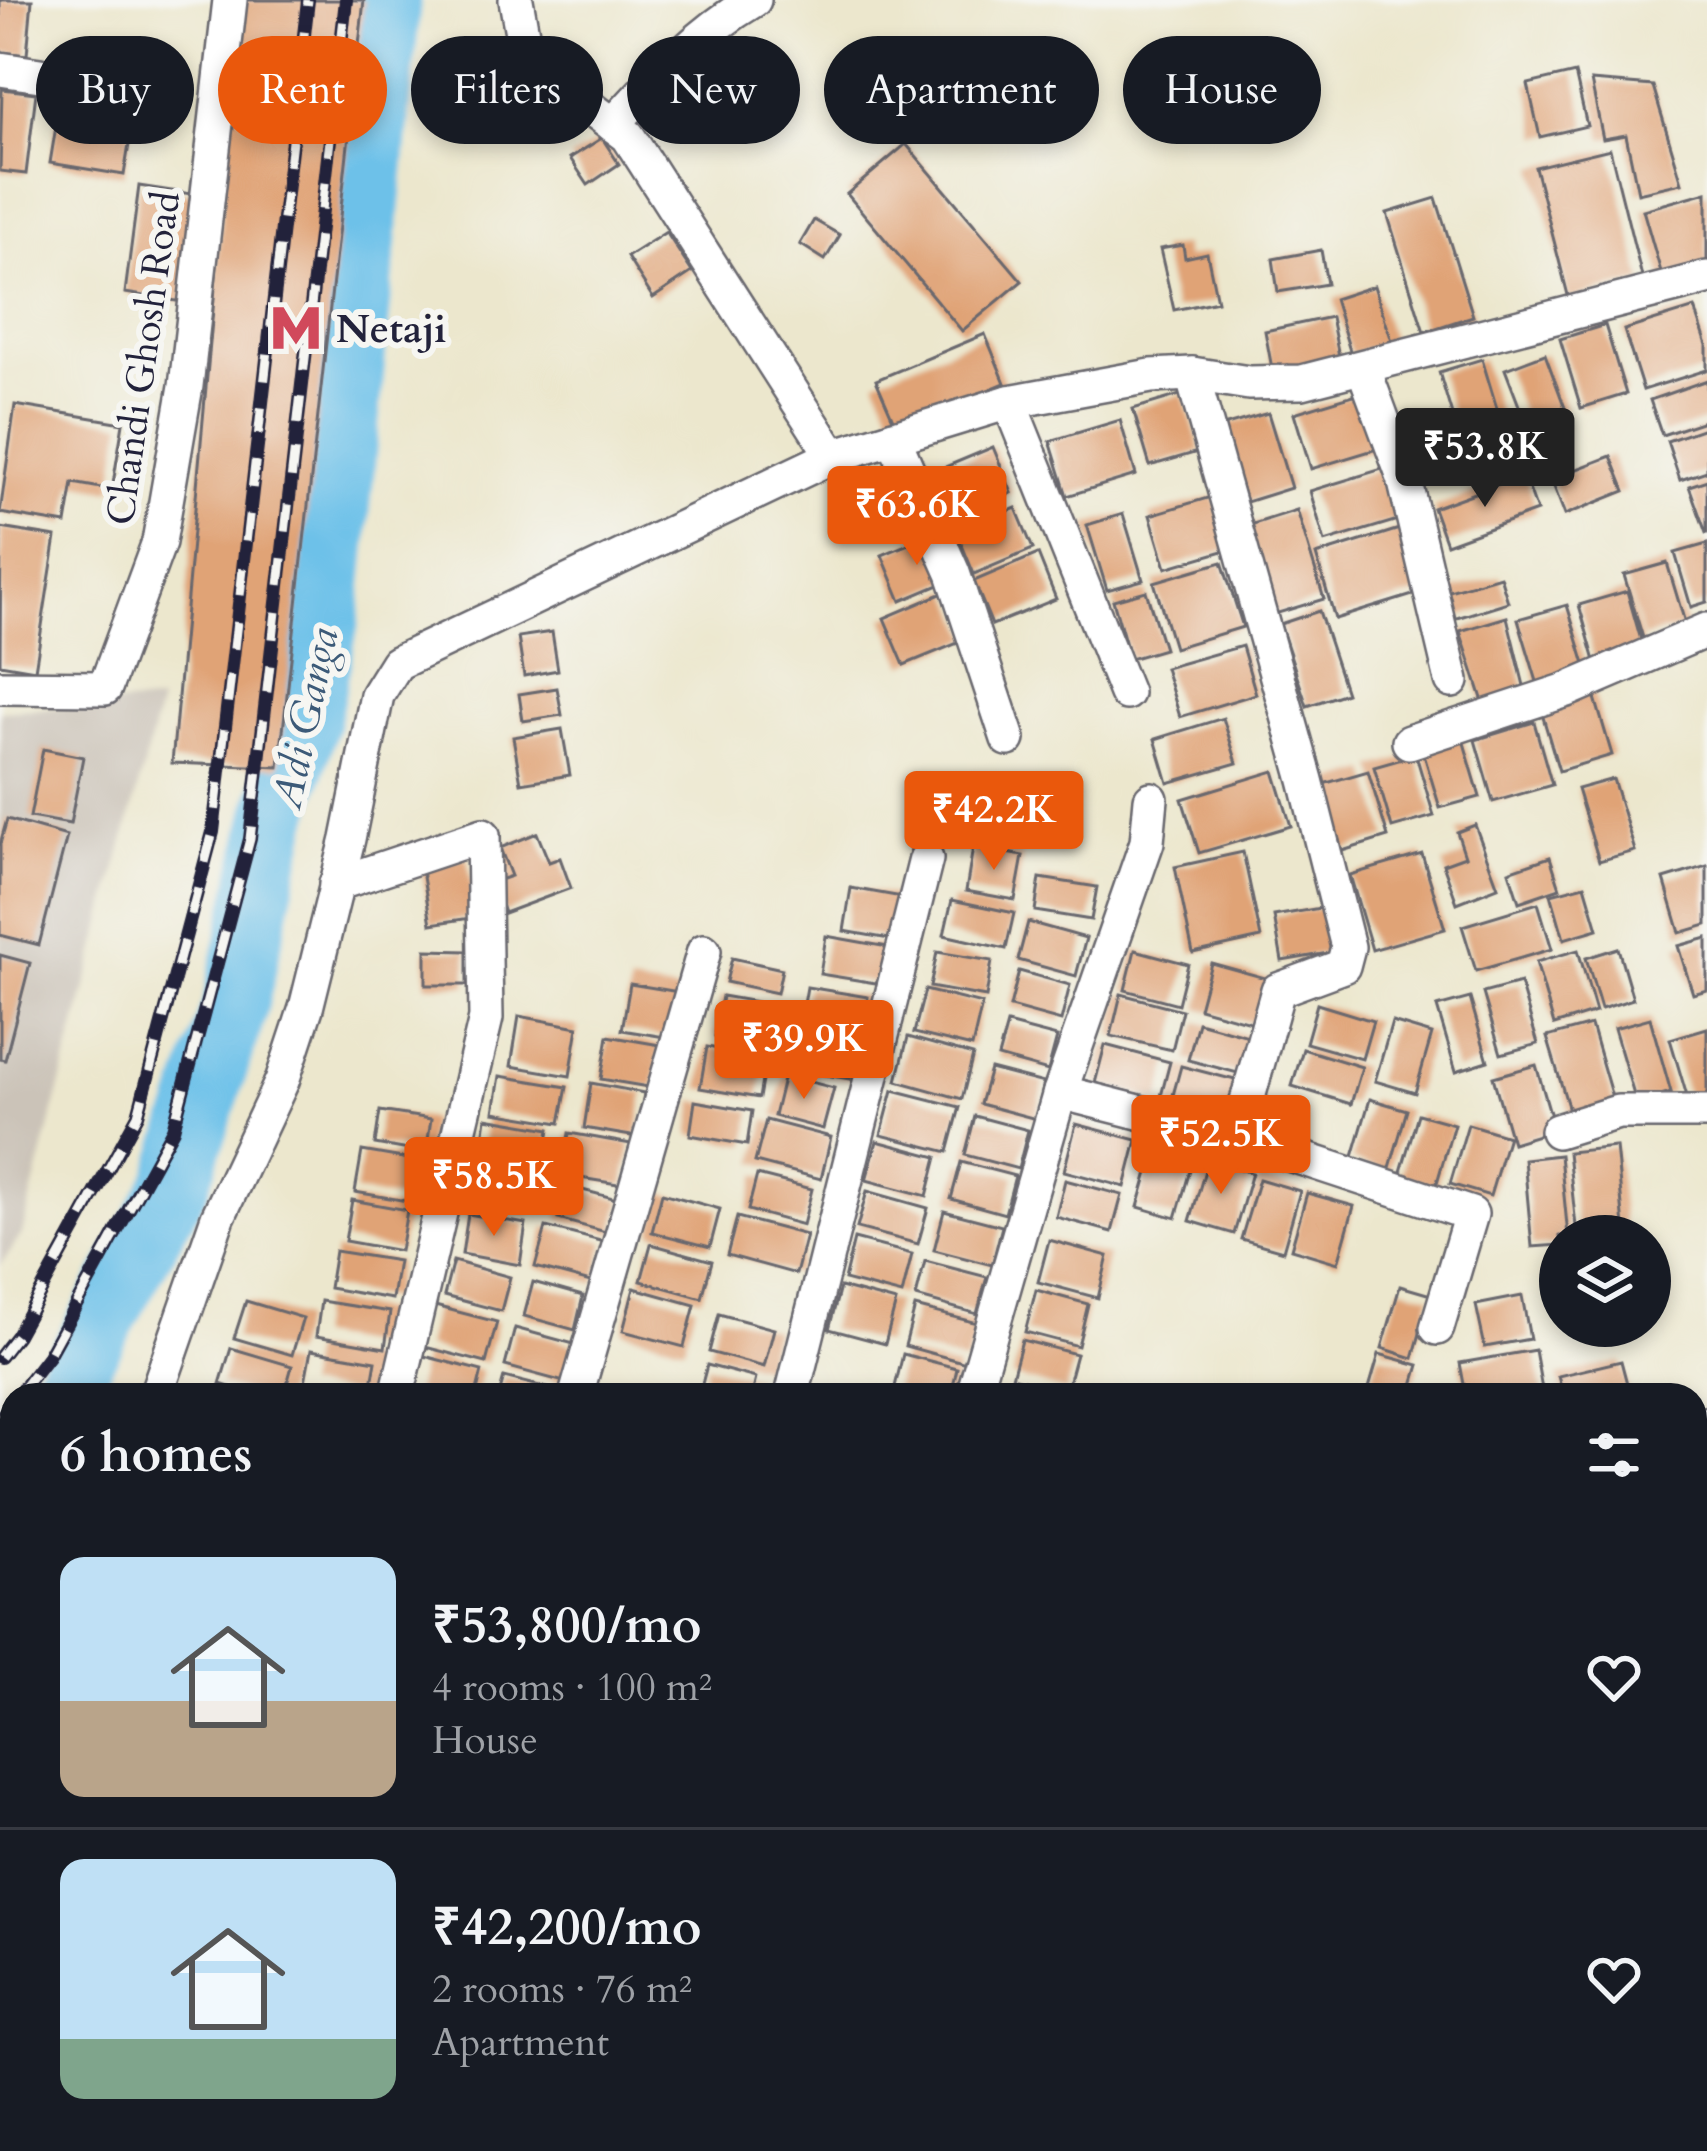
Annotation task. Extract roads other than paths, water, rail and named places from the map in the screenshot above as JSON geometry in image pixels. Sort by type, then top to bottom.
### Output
[{"type":"street","name":"Chandi Ghosh Road","points":[[0,687],[105,688],[159,542],[186,386],[230,0]]},
{"type":"street","points":[[515,0],[525,50],[555,81],[621,130],[832,456]]},
{"type":"street","points":[[621,130],[655,78],[730,14],[754,0]]},
{"type":"street","points":[[0,69],[36,74]]},
{"type":"street","points":[[160,1383],[218,1217],[281,1082],[306,1008],[377,695],[398,663],[832,456],[1009,402],[1151,376],[1192,374],[1250,383],[1302,382],[1707,278]]},
{"type":"street","points":[[1363,367],[1404,478],[1452,681]]},
{"type":"street","points":[[1192,374],[1348,947],[1343,966],[1279,990],[1238,1136]]},
{"type":"street","points":[[1009,402],[1126,692]]},
{"type":"street","points":[[893,437],[953,573],[1008,740]]},
{"type":"street","points":[[1409,742],[1568,690],[1707,630]]},
{"type":"street","points":[[976,1383],[1060,1092],[1147,842],[1151,799]]},
{"type":"street","points":[[336,884],[483,836],[486,1018],[400,1383]]},
{"type":"street","points":[[795,1383],[926,859]]},
{"type":"street","points":[[579,1383],[704,951]]},
{"type":"street","points":[[1060,1092],[1238,1136],[1472,1214],[1437,1328]]},
{"type":"street","points":[[1557,1131],[1618,1112],[1707,1112]]},
{"type":"waterway","name":"Adi Ganga","points":[[68,1383],[177,1183],[235,1006],[277,815],[307,718],[327,615],[388,0]]},
{"type":"railway","points":[[0,1357],[17,1335],[138,1115],[213,832],[308,0]]},
{"type":"railway","points":[[27,1383],[48,1356],[173,1129],[250,839],[346,0]]},
{"type":"place","name":"Netaji","points":[[296,328]]}]
